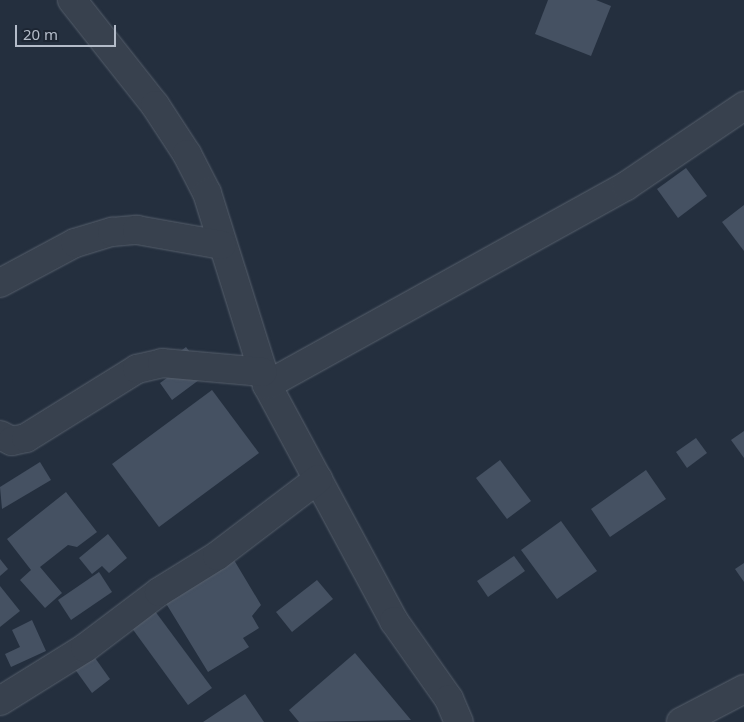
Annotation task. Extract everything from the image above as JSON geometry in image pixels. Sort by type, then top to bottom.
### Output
[{"type":"street","points":[[72,0],[155,105],[187,154],[207,193],[265,378],[394,621],[449,699],[459,722]]},
{"type":"street","points":[[0,435],[12,441],[26,438],[137,369],[162,363],[265,378],[626,186],[744,106]]},
{"type":"street","points":[[0,284],[75,243],[112,232],[137,230],[222,245]]},
{"type":"street","points":[[0,701],[77,653],[217,556],[318,479]]},
{"type":"street","points":[[681,722],[744,689]]},
{"type":"building","points":[[548,0],[596,0],[611,6],[591,56],[535,34]]},
{"type":"building","points":[[686,168],[707,196],[678,218],[657,189]]},
{"type":"building","points":[[744,205],[744,251],[722,222]]},
{"type":"building","points":[[186,347],[207,374],[172,400],[160,383],[178,370],[170,359]]},
{"type":"building","points":[[212,390],[259,453],[159,527],[112,464]]},
{"type":"building","points":[[744,431],[744,458],[731,440]]},
{"type":"building","points":[[696,438],[707,453],[687,468],[676,452]]},
{"type":"building","points":[[500,460],[531,501],[507,519],[476,478]]},
{"type":"building","points":[[40,462],[51,480],[2,509],[0,487]]},
{"type":"building","points":[[646,470],[666,499],[610,537],[591,509]]},
{"type":"building","points":[[66,492],[97,532],[77,547],[68,545],[40,567],[62,593],[45,608],[20,580],[31,570],[7,539]]},
{"type":"building","points":[[561,521],[597,571],[557,599],[521,550]]},
{"type":"building","points":[[108,534],[127,558],[109,573],[102,566],[92,574],[79,558]]},
{"type":"building","points":[[228,550],[261,605],[252,616],[259,628],[243,638],[249,647],[208,672],[159,592]]},
{"type":"building","points":[[514,556],[525,571],[488,597],[477,581]]},
{"type":"building","points":[[0,559],[8,569],[0,576]]},
{"type":"building","points":[[744,563],[744,582],[735,569]]},
{"type":"building","points":[[99,572],[112,592],[71,620],[58,600]]},
{"type":"building","points":[[317,580],[333,599],[292,632],[276,612]]},
{"type":"building","points":[[0,586],[20,611],[0,627]]},
{"type":"building","points":[[149,603],[212,688],[188,705],[126,620]]},
{"type":"building","points":[[32,620],[46,651],[11,667],[5,654],[20,647],[12,630]]},
{"type":"building","points":[[88,648],[110,679],[92,693],[69,661]]},
{"type":"building","points":[[355,653],[411,720],[299,722],[289,710]]},
{"type":"building","points":[[245,694],[264,722],[203,722]]}]
